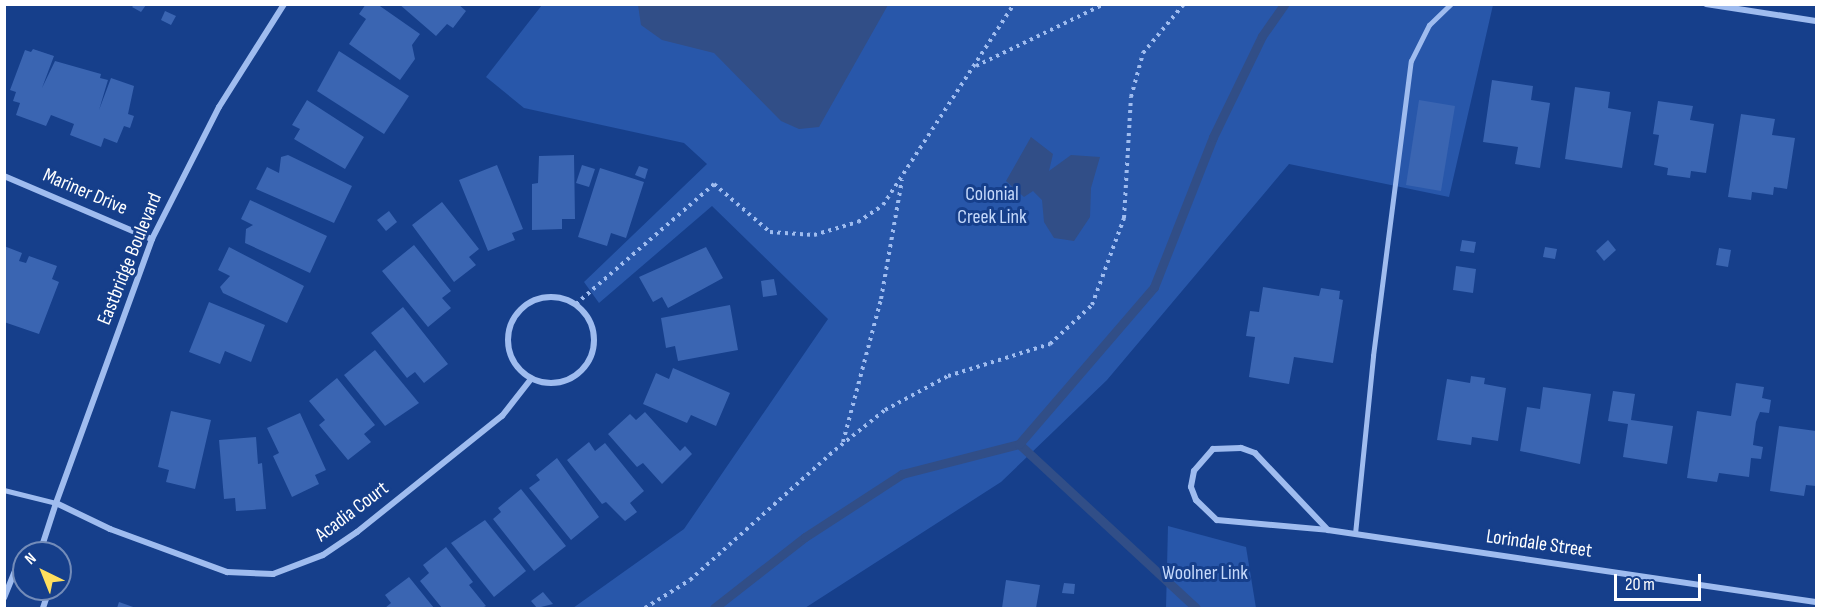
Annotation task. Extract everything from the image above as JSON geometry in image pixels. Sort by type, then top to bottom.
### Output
[{"type":"street","name":"Eastbridge Boulevard","points":[[44,541],[152,239],[219,107],[284,4]]},
{"type":"street","points":[[1706,4],[1816,21]]},
{"type":"street","name":"Mariner Drive","points":[[4,176],[152,239]]},
{"type":"street","points":[[555,297],[576,304],[586,314],[595,335],[589,362],[579,374],[559,384],[531,379],[513,361],[508,350],[512,320],[519,311],[540,298],[555,297]]},
{"type":"street","name":"Acadia Court","points":[[56,503],[110,529],[227,572],[273,574],[323,555],[357,532],[502,416],[531,379]]},
{"type":"street","name":"Lorindale Street","points":[[1328,530],[1255,453],[1227,446],[1213,449],[1194,471],[1191,487],[1196,500],[1217,519],[1328,530],[1816,602]]},
{"type":"street","points":[[4,598],[12,578]]},
{"type":"lane","points":[[1355,534],[1373,356],[1411,61],[1429,25],[1451,4]]},
{"type":"lane","points":[[4,490],[56,503]]},
{"type":"path","points":[[576,304],[714,184],[770,232],[814,235],[858,222],[883,205],[1014,4]]},
{"type":"path","points":[[975,66],[1104,4]]},
{"type":"path","points":[[645,609],[690,580],[843,443],[885,410],[948,376],[1050,344],[1092,305],[1124,218],[1131,97],[1143,53],[1184,4]]},
{"type":"path","points":[[843,443],[882,299],[902,177]]},
{"type":"green space","name":"Colonial Creek Link","points":[[542,5],[1493,5],[1449,197],[1289,164],[1107,380],[1001,482],[805,608],[573,608],[684,529],[828,319],[712,206],[599,303],[584,282],[707,164],[684,143],[524,108],[486,77]]},
{"type":"green space","name":"Woolner Link","points":[[1168,526],[1246,547],[1256,608],[1166,608]]},
{"type":"shaded area","points":[[638,4],[888,5],[819,127],[799,129],[781,121],[714,53],[662,40],[641,25]]},
{"type":"shaded area","points":[[1031,137],[1053,154],[1049,171],[1071,155],[1100,157],[1091,188],[1090,217],[1074,241],[1054,238],[1044,222],[1042,200],[1033,191],[1024,197],[1006,181]]},
{"type":"building","points":[[366,4],[377,4],[420,34],[412,45],[415,59],[400,80],[349,44],[366,19],[359,14]]},
{"type":"building","points":[[399,4],[458,4],[466,11],[453,28],[447,24],[436,36]]},
{"type":"building","points":[[146,5],[141,12],[132,7]]},
{"type":"building","points":[[165,11],[176,16],[171,25],[161,20]]},
{"type":"building","points":[[33,49],[54,56],[42,88],[55,61],[101,74],[100,78],[108,80],[99,110],[111,78],[134,86],[128,114],[134,116],[130,128],[124,126],[117,143],[104,138],[101,147],[70,135],[74,124],[51,115],[46,126],[16,115],[20,103],[13,101],[16,92],[10,90],[25,50],[31,52]]},
{"type":"building","points":[[339,51],[409,96],[384,134],[317,91]]},
{"type":"building","points":[[1492,80],[1533,86],[1531,100],[1550,103],[1540,168],[1515,164],[1518,147],[1483,142]]},
{"type":"building","points":[[1575,87],[1610,92],[1608,108],[1631,112],[1622,168],[1565,159]]},
{"type":"building","points":[[307,100],[364,137],[345,169],[294,139],[300,129],[292,125]]},
{"type":"building","points":[[1419,100],[1455,106],[1441,191],[1406,185]]},
{"type":"building","points":[[1658,101],[1693,106],[1690,120],[1714,124],[1706,173],[1691,171],[1690,178],[1667,175],[1668,168],[1654,165],[1659,135],[1653,134]]},
{"type":"building","points":[[1741,114],[1775,119],[1772,135],[1795,138],[1787,189],[1774,187],[1773,195],[1752,192],[1751,200],[1728,197]]},
{"type":"building","points":[[288,155],[352,186],[334,223],[256,189],[267,167],[279,173],[281,157]]},
{"type":"building","points":[[574,155],[575,219],[562,219],[562,229],[532,230],[532,184],[538,183],[539,156]]},
{"type":"building","points":[[497,165],[523,229],[512,233],[515,240],[488,251],[459,180]]},
{"type":"building","points":[[582,165],[595,169],[589,187],[576,183]]},
{"type":"building","points":[[639,166],[648,169],[645,179],[635,175]]},
{"type":"building","points":[[600,168],[644,182],[626,238],[611,233],[607,246],[578,237]]},
{"type":"building","points":[[250,200],[327,236],[310,273],[245,243],[246,229],[253,225],[241,219]]},
{"type":"building","points":[[442,202],[479,249],[469,257],[476,265],[454,282],[412,225]]},
{"type":"building","points":[[389,211],[397,222],[386,231],[377,220]]},
{"type":"building","points":[[1462,240],[1476,242],[1474,253],[1460,251]]},
{"type":"building","points":[[1608,240],[1616,250],[1604,261],[1596,251]]},
{"type":"building","points":[[414,245],[451,291],[442,298],[451,308],[428,327],[382,271]]},
{"type":"building","points":[[4,246],[22,253],[19,261],[26,263],[29,256],[57,266],[52,279],[59,282],[39,334],[4,322]]},
{"type":"building","points":[[229,247],[304,286],[287,323],[223,293],[220,287],[230,276],[218,270]]},
{"type":"building","points":[[706,247],[723,278],[668,308],[662,297],[653,302],[639,277]]},
{"type":"building","points":[[1545,247],[1557,249],[1555,259],[1543,257]]},
{"type":"building","points":[[1719,248],[1731,250],[1728,267],[1716,265]]},
{"type":"building","points":[[1456,266],[1476,269],[1473,293],[1453,290]]},
{"type":"building","points":[[774,279],[777,295],[763,297],[761,281]]},
{"type":"building","points":[[1263,287],[1319,296],[1321,288],[1340,291],[1339,299],[1343,300],[1333,363],[1294,357],[1289,384],[1249,377],[1255,337],[1246,336],[1250,311],[1259,312]]},
{"type":"building","points":[[209,302],[265,325],[251,362],[225,351],[220,364],[189,352]]},
{"type":"building","points":[[730,305],[738,350],[678,361],[675,346],[666,348],[661,318]]},
{"type":"building","points":[[403,307],[448,364],[424,383],[415,372],[407,378],[371,333]]},
{"type":"building","points":[[375,350],[419,403],[385,426],[344,375]]},
{"type":"building","points":[[673,368],[730,393],[716,426],[691,415],[687,423],[643,404],[656,373],[669,379]]},
{"type":"building","points":[[1471,376],[1485,378],[1484,384],[1506,388],[1498,441],[1472,437],[1471,445],[1437,440],[1447,379],[1470,383]]},
{"type":"building","points":[[337,378],[375,425],[364,434],[371,442],[348,460],[319,425],[325,420],[309,401]]},
{"type":"building","points":[[1736,383],[1764,387],[1762,398],[1771,400],[1769,413],[1760,412],[1756,422],[1753,445],[1763,447],[1761,459],[1751,458],[1749,477],[1719,473],[1717,482],[1687,478],[1697,411],[1731,416]]},
{"type":"building","points":[[1543,387],[1591,394],[1580,464],[1520,451],[1527,407],[1540,409]]},
{"type":"building","points":[[1613,391],[1635,394],[1631,420],[1673,426],[1667,464],[1623,457],[1628,424],[1608,421]]},
{"type":"building","points":[[171,411],[211,420],[195,489],[166,482],[169,470],[158,467]]},
{"type":"building","points":[[645,412],[680,451],[685,446],[692,454],[662,484],[643,463],[637,467],[608,434],[630,414],[636,420]]},
{"type":"building","points":[[300,413],[326,470],[315,475],[319,484],[292,497],[273,456],[279,453],[267,428]]},
{"type":"building","points":[[1779,426],[1816,431],[1816,486],[1806,485],[1804,496],[1770,491]]},
{"type":"building","points":[[256,437],[258,464],[262,463],[266,509],[236,511],[235,498],[224,499],[219,440]]},
{"type":"building","points":[[589,442],[595,451],[605,443],[644,491],[630,503],[637,512],[625,521],[606,502],[602,504],[567,460]]},
{"type":"building","points":[[557,458],[599,517],[571,540],[529,488],[540,480],[536,475]]},
{"type":"building","points":[[521,489],[566,546],[534,571],[493,519],[501,512],[498,508]]},
{"type":"building","points":[[485,520],[526,571],[494,597],[451,543]]},
{"type":"building","points":[[446,547],[473,582],[469,585],[486,606],[482,608],[442,608],[420,581],[429,573],[423,565]]},
{"type":"building","points":[[409,577],[434,608],[385,608],[391,603],[385,595]]},
{"type":"building","points":[[1006,580],[1040,585],[1036,608],[1002,608]]},
{"type":"building","points":[[1064,583],[1075,584],[1074,594],[1062,593]]},
{"type":"building","points":[[543,592],[553,604],[537,608],[531,601]]},
{"type":"building","points":[[119,602],[136,608],[117,608]]},
{"type":"waterway","points":[[714,608],[805,537],[902,474],[1019,444],[1154,287],[1213,137],[1262,36],[1284,4]]},
{"type":"waterway","points":[[1019,444],[1196,608]]}]
